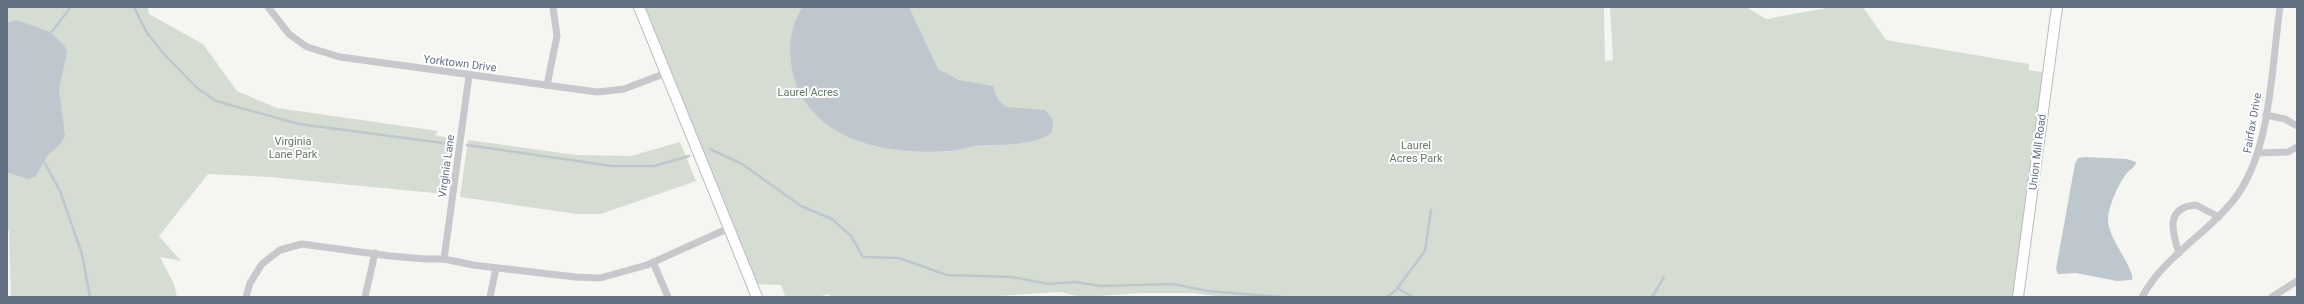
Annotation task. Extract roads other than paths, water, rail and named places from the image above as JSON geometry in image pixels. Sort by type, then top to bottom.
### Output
[{"type":"main road","points":[[639,7],[757,297]]},
{"type":"main road","name":"Union Mill Road","points":[[2018,297],[2057,7]]},
{"type":"street","name":"Yorktown Drive","points":[[268,7],[290,34],[307,47],[351,60],[587,91],[615,90],[666,73]]},
{"type":"street","points":[[547,86],[557,36],[553,7]]},
{"type":"street","name":"Fairfax Drive","points":[[2142,297],[2154,278],[2219,217],[2245,184],[2258,153],[2266,115],[2280,7]]},
{"type":"street","name":"Virginia Lane","points":[[444,258],[469,76]]},
{"type":"street","points":[[2266,115],[2284,119],[2297,126]]},
{"type":"street","points":[[2258,153],[2288,152],[2297,147]]},
{"type":"street","points":[[2179,253],[2172,227],[2173,219],[2182,208],[2196,204],[2219,217]]},
{"type":"street","points":[[246,297],[250,283],[262,264],[275,253],[291,246],[313,244],[426,259],[444,258],[496,268],[575,277],[600,278],[624,273],[653,262],[729,228]]},
{"type":"street","points":[[365,297],[375,253]]},
{"type":"street","points":[[653,262],[668,297]]},
{"type":"street","points":[[490,297],[496,268]]},
{"type":"street","points":[[2272,297],[2297,281]]},
{"type":"waterway","points":[[49,35],[71,7]]},
{"type":"waterway","points":[[134,7],[147,33],[164,54],[197,88],[216,101],[299,124],[451,144]]},
{"type":"waterway","points":[[467,145],[612,166],[654,166],[689,156]]},
{"type":"waterway","points":[[710,149],[742,164],[801,206],[832,219],[851,236],[863,257],[899,258],[947,275],[1012,277],[1048,284],[1075,282],[1101,286],[1173,284],[1208,291],[1281,297]]},
{"type":"waterway","points":[[42,158],[60,191],[82,254],[90,297]]},
{"type":"waterway","points":[[1387,297],[1396,290],[1425,251],[1431,210]]},
{"type":"waterway","points":[[1652,297],[1664,277]]},
{"type":"waterway","points":[[1397,288],[1413,297]]},
{"type":"park label","name":"Laurel Acres","points":[[808,92]]},
{"type":"park label","name":"Virginia Lane Park","points":[[293,147]]},
{"type":"park label","name":"Laurel Acres Park","points":[[1416,151]]}]
